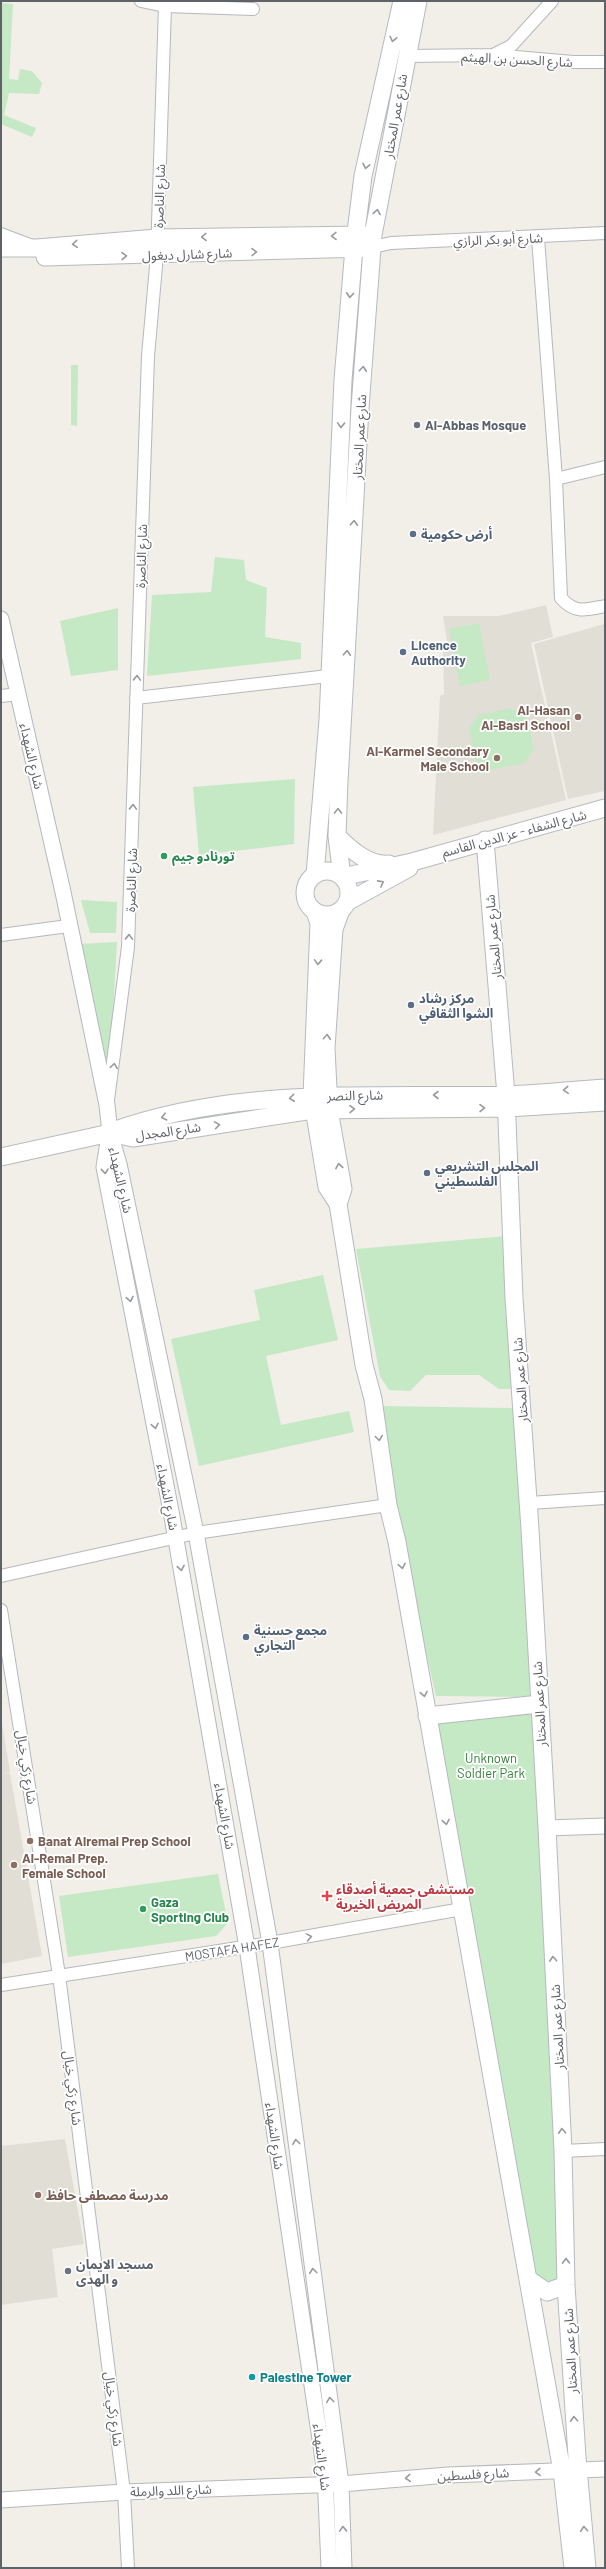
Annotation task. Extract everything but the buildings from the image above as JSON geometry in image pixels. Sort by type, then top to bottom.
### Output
[{"type":"main road","name":"شارع عمر المختار","points":[[342,877],[338,836],[338,675],[343,380],[354,241],[363,176],[402,1]]},
{"type":"main road","name":"شارع عمر المختار","points":[[315,875],[338,675],[373,241],[406,56],[418,1]]},
{"type":"main road","name":"شارع شارل ديغول","points":[[1,248],[37,248],[157,238],[373,241]]},
{"type":"main road","name":"شارع شارل ديغول","points":[[1,259],[16,256],[157,255],[354,241]]},
{"type":"main road","name":"شارع الشفاء - عز الدين القاسم","points":[[418,860],[485,840],[605,808]]},
{"type":"main road","points":[[338,836],[349,847],[380,865],[418,860]]},
{"type":"main road","name":"شارع عمر المختار","points":[[485,840],[506,1101],[514,1298],[529,1503],[538,1704],[547,1828],[563,2151],[566,2285],[587,2568]]},
{"type":"main road","points":[[342,877],[418,860]]},
{"type":"main road","points":[[315,912],[329,915],[418,860]]},
{"type":"main road","points":[[329,871],[342,877],[349,890],[334,929],[321,1103],[319,923],[315,912],[306,900],[305,893],[310,880],[315,875],[329,871]]},
{"type":"main road","name":"شارع النصر","points":[[506,1101],[605,1088]]},
{"type":"main road","name":"شارع النصر","points":[[321,1103],[506,1101],[605,1102]]},
{"type":"main road","name":"شارع عمر المختار","points":[[321,1103],[327,1187],[338,1204],[364,1364],[373,1399],[388,1505],[397,1542],[562,2471],[573,2568]]},
{"type":"main road","name":"شارع المجدل","points":[[1,1157],[110,1133],[133,1138],[321,1103]]},
{"type":"main road","points":[[428,1716],[538,1704]]},
{"type":"main road","points":[[528,2279],[547,2292],[566,2285]]},
{"type":"street","points":[[141,1],[166,6],[253,9]]},
{"type":"street","points":[[493,55],[511,46],[552,1]]},
{"type":"street","name":"شارع الناصرة","points":[[107,1105],[128,947],[148,356],[157,255],[166,6]]},
{"type":"street","name":"شارع الحسن بن الهيثم","points":[[406,56],[493,55],[573,62],[605,62]]},
{"type":"street","name":"شارع أبو بكر الرازي","points":[[373,241],[392,243],[538,238],[605,233]]},
{"type":"street","name":"شارع شارل ديغول","points":[[1,234],[37,248]]},
{"type":"street","points":[[538,238],[556,478],[561,598],[574,610],[581,611],[605,606]]},
{"type":"street","points":[[556,478],[605,467]]},
{"type":"street","name":"شارع الشهداء","points":[[1,619],[63,892],[68,926]]},
{"type":"street","points":[[136,698],[338,675]]},
{"type":"street","points":[[1,696],[18,694]]},
{"type":"street","points":[[1,935],[68,926],[107,1105],[110,1133]]},
{"type":"street","name":"شارع الشهداء","points":[[110,1133],[120,1164],[196,1533],[270,1944],[344,2568]]},
{"type":"street","name":"شارع الشهداء","points":[[110,1133],[104,1167],[176,1538],[248,1947],[334,2484],[329,2568]]},
{"type":"street","points":[[529,1503],[605,1498]]},
{"type":"street","points":[[1,1576],[196,1533],[388,1505]]},
{"type":"street","name":"شارع زكي خيال","points":[[1,1610],[59,1975],[124,2492],[128,2568]]},
{"type":"street","points":[[547,1828],[605,1826]]},
{"type":"street","name":"MOSTAFA HAFEZ","points":[[1,1985],[270,1944],[462,1909]]},
{"type":"street","points":[[563,2151],[605,2149]]},
{"type":"street","name":"شارع فلسطين","points":[[334,2484],[448,2475],[605,2469]]},
{"type":"street","name":"شارع اللد والرملة","points":[[1,2500],[124,2492],[334,2484]]},
{"type":"shaded area","name":"Al-Karmel Secondary Male School","points":[[546,605],[553,637],[531,643],[566,800],[433,835],[440,696],[444,694],[443,642],[447,642],[443,616],[499,616]]},
{"type":"shaded area","name":"Al-Hasan Al-Basri School","points":[[604,624],[605,791],[568,799],[534,644]]},
{"type":"shaded area","points":[[1,1717],[10,1772],[1,1774]]},
{"type":"shaded area","name":"Al-Remal Prep. Female School","points":[[10,1773],[42,1956],[1,1964],[1,1774]]},
{"type":"shaded area","name":"مدرسة مصطفى حافظ","points":[[65,2139],[84,2244],[52,2249],[58,2297],[1,2305],[1,2146]]},
{"type":"green space","points":[[1,3],[13,4],[9,79],[18,80],[20,69],[32,71],[42,83],[39,94],[9,93],[4,115],[36,128],[32,137],[1,124]]},
{"type":"green space","points":[[71,365],[78,365],[77,426],[71,425]]},
{"type":"green space","points":[[215,557],[244,560],[246,580],[267,588],[265,637],[301,643],[301,659],[147,676],[152,595],[211,592]]},
{"type":"green space","points":[[118,608],[118,670],[71,676],[60,621]]},
{"type":"green space","points":[[479,623],[490,680],[460,686],[449,629]]},
{"type":"green space","points":[[511,708],[527,718],[534,749],[524,763],[491,770],[476,761],[469,728],[479,715]]},
{"type":"green space","points":[[295,779],[294,844],[199,855],[193,787]]},
{"type":"green space","points":[[81,900],[117,902],[116,933],[90,933]]},
{"type":"green space","points":[[117,942],[110,1067],[107,1070],[78,944]]},
{"type":"green space","points":[[507,1236],[514,1389],[499,1389],[479,1375],[426,1375],[410,1391],[389,1390],[380,1376],[356,1249]]},
{"type":"green space","points":[[323,1275],[338,1340],[266,1356],[281,1425],[349,1411],[354,1432],[199,1466],[171,1339],[260,1320],[254,1290]]},
{"type":"green space","points":[[378,1406],[514,1408],[518,1417],[530,1697],[436,1696],[403,1551]]},
{"type":"green space","name":"Unknown Soldier Park","points":[[533,1711],[562,2277],[553,2282],[539,2280],[531,2267],[478,1945],[435,1722]]},
{"type":"green space","name":"Gaza Sporting Club","points":[[218,1874],[228,1923],[216,1936],[68,1957],[59,1896]]},
{"type":"place","name":"Al-Abbas Mosque","points":[[417,425]]},
{"type":"place","name":"أرض حكومية","points":[[413,534]]},
{"type":"place","name":"Licence Authority","points":[[403,652]]},
{"type":"place","name":"Al-Hasan Al-Basri School","points":[[578,717]]},
{"type":"place","name":"Al-Karmel Secondary Male School","points":[[497,758]]},
{"type":"place","name":"تورنادو جيم","points":[[164,856]]},
{"type":"place","name":"مركز رشاد الشوا الثقافي","points":[[411,1005]]},
{"type":"place","name":"المجلس التشريعي الفلسطيني","points":[[427,1173]]},
{"type":"place","name":"مجمع حسنية التجاري","points":[[246,1637]]},
{"type":"place","name":"Banat Alremal Prep School","points":[[30,1841]]},
{"type":"place","name":"Al-Remal Prep. Female School","points":[[14,1865]]},
{"type":"place","name":"مستشفى جمعية أصدقاء المريض الخيرية","points":[[327,1896]]},
{"type":"place","name":"Gaza Sporting Club","points":[[143,1909]]},
{"type":"place","name":"مدرسة مصطفى حافظ","points":[[38,2195]]},
{"type":"place","name":"مسجد الايمان و الهدى","points":[[68,2271]]},
{"type":"place","name":"Palestine Tower","points":[[252,2377]]}]
